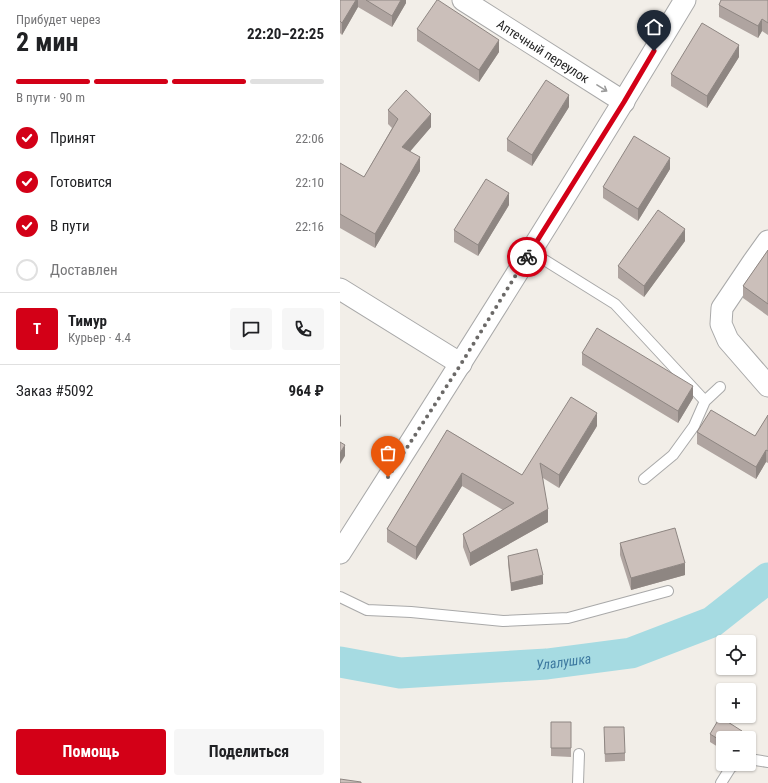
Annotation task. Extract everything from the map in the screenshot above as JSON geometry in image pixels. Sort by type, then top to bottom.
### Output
[{"type":"street","name":"Аптечный переулок","points":[[463,0],[624,102]]},
{"type":"street","points":[[340,553],[461,364],[624,102],[685,0]]},
{"type":"street","points":[[768,241],[722,308],[721,324],[728,340],[768,386]]},
{"type":"street","points":[[342,294],[461,364]]},
{"type":"lane","points":[[530,251],[615,304],[705,401]]},
{"type":"lane","points":[[644,479],[673,455],[694,426],[705,401],[720,387]]},
{"type":"lane","points":[[340,597],[367,610],[503,621],[568,618],[668,591]]},
{"type":"lane","points":[[578,754],[578,783]]},
{"type":"lane","points":[[756,760],[768,762]]},
{"type":"lane","points":[[721,783],[728,771]]},
{"type":"building","points":[[340,0],[356,0],[342,23],[340,21]]},
{"type":"building","points":[[366,0],[401,0],[392,16]]},
{"type":"building","points":[[437,0],[499,40],[479,70],[417,29]]},
{"type":"building","points":[[721,0],[768,0],[768,23],[762,19],[758,26],[719,5]]},
{"type":"building","points":[[702,23],[739,45],[707,96],[671,74]]},
{"type":"building","points":[[546,80],[569,95],[532,155],[507,139]]},
{"type":"building","points":[[406,90],[431,114],[402,147],[420,157],[375,234],[340,214],[340,163],[364,177],[398,119],[388,110]]},
{"type":"building","points":[[634,136],[670,158],[638,209],[603,187]]},
{"type":"building","points":[[486,179],[509,193],[478,245],[454,230]]},
{"type":"building","points":[[658,210],[685,229],[644,286],[618,266]]},
{"type":"building","points":[[768,250],[768,304],[743,286]]},
{"type":"building","points":[[597,328],[693,386],[678,411],[582,353]]},
{"type":"building","points":[[571,397],[597,413],[559,475],[540,463],[548,509],[470,553],[463,534],[514,503],[462,473],[416,547],[387,529],[447,430],[522,475]]},
{"type":"building","points":[[711,410],[755,436],[768,415],[768,451],[766,450],[756,467],[697,432]]},
{"type":"building","points":[[340,442],[345,445],[340,453]]},
{"type":"building","points":[[675,528],[685,563],[631,578],[620,543]]},
{"type":"building","points":[[537,549],[543,575],[511,583],[508,556]]},
{"type":"building","points":[[551,722],[571,722],[571,748],[551,748]]},
{"type":"building","points":[[716,723],[729,723],[742,731],[716,731],[716,738],[710,734]]},
{"type":"building","points":[[604,727],[624,727],[625,753],[605,754]]},
{"type":"building","points":[[340,779],[361,782],[361,783],[340,783]]},
{"type":"waterway","name":"Улалушка","points":[[340,662],[400,673],[547,664],[631,653],[712,622],[768,578]]},
{"type":"way so far","points":[[388,477],[461,364],[527,257]]},
{"type":"route","points":[[527,257],[624,102],[654,51]]}]
